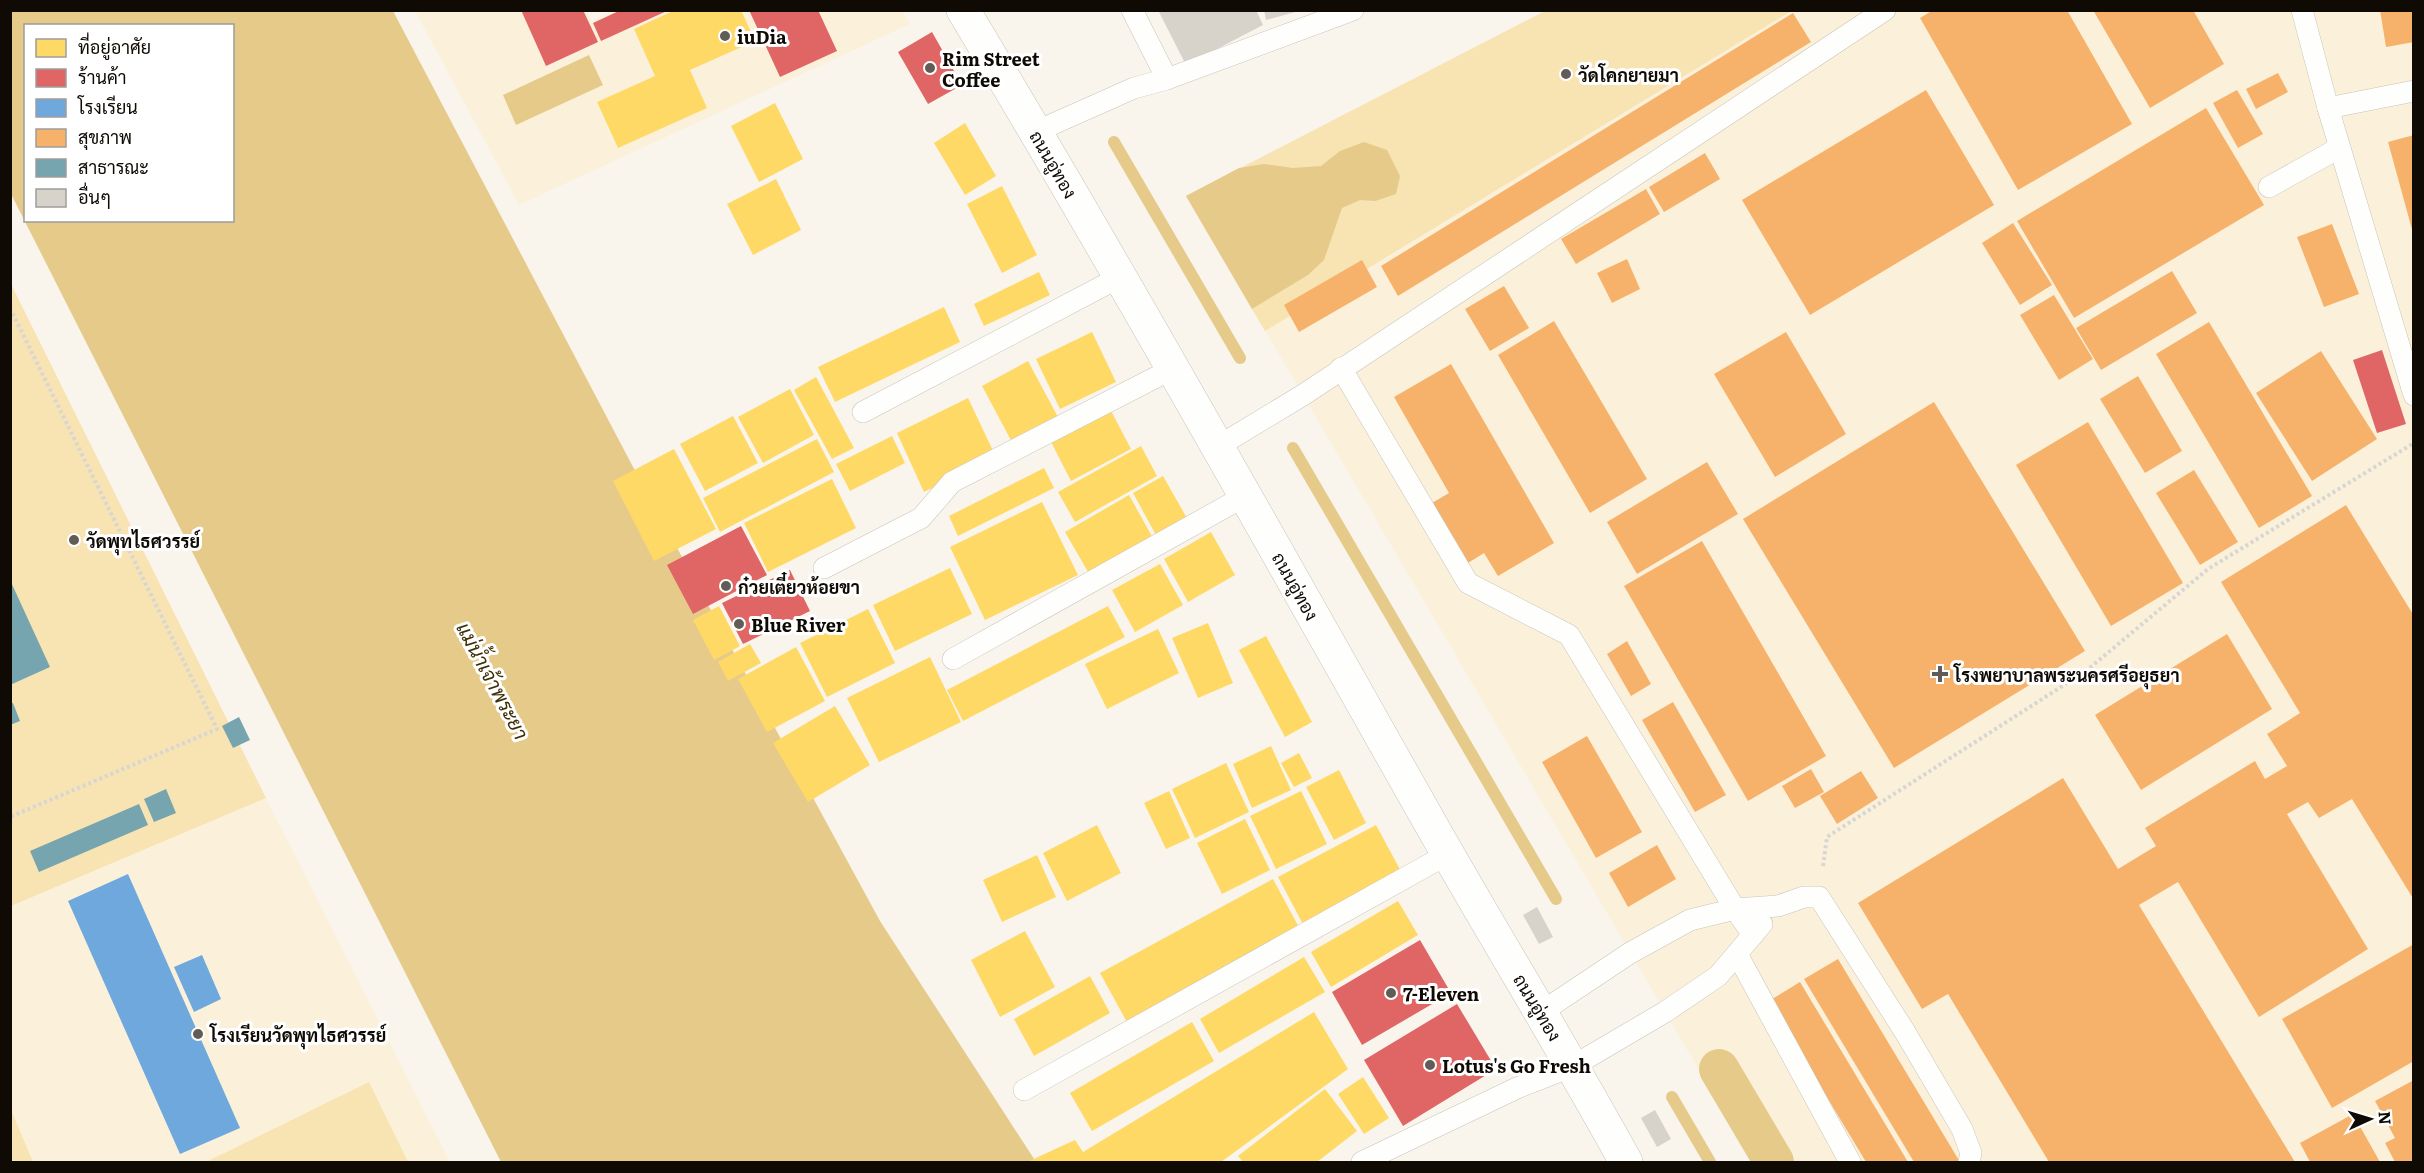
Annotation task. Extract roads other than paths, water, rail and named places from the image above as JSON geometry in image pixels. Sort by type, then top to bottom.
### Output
[{"type":"main road","name":"ถนนอู่ทอง","points":[[963,10],[1120,277],[1626,1162]]},
{"type":"lane","points":[[1132,10],[1167,79]]},
{"type":"lane","points":[[1035,132],[1134,88],[1167,79],[1353,10]]},
{"type":"lane","points":[[1217,447],[1303,395],[1885,10]]},
{"type":"lane","points":[[2302,10],[2339,148],[2414,394]]},
{"type":"lane","points":[[2328,108],[2414,91]]},
{"type":"lane","points":[[2269,187],[2339,148]]},
{"type":"lane","points":[[863,412],[1120,277]]},
{"type":"lane","points":[[1341,368],[1468,583],[1569,636],[1753,935]]},
{"type":"lane","points":[[824,568],[921,518],[951,482],[1172,369]]},
{"type":"lane","points":[[953,659],[1245,496]]},
{"type":"lane","points":[[1024,1090],[1448,854]]},
{"type":"lane","points":[[1540,1013],[1630,953],[1690,920],[1735,909],[1778,906],[1804,897],[1819,897],[1905,1032],[1962,1129],[1971,1154],[1969,1162]]},
{"type":"lane","points":[[1362,1162],[1517,1088],[1573,1066],[1665,1012],[1718,976],[1778,906]]},
{"type":"lane","points":[[1737,954],[1850,1162]]},
{"type":"water","name":"แม่น้ำเจ้าพระยา","points":[[11,11],[393,11],[632,465],[880,921],[1036,1162],[501,1162],[25,222],[234,222],[234,24],[24,24],[24,220],[11,194]]},
{"type":"water","points":[[589,55],[603,85],[516,125],[503,95]]},
{"type":"water","points":[[1364,142],[1387,150],[1400,176],[1396,194],[1375,201],[1360,200],[1342,208],[1324,260],[1308,275],[1252,309],[1186,196],[1239,168],[1264,164],[1293,168],[1321,166],[1340,151]]},
{"type":"waterway","points":[[1114,142],[1240,358]]},
{"type":"waterway","points":[[1293,448],[1556,899]]},
{"type":"waterway","points":[[1719,1069],[1774,1162]]},
{"type":"waterway","points":[[1672,1097],[1710,1162]]},
{"type":"place","name":"iuDia","points":[[725,36]]},
{"type":"place","name":"Rim Street Coffee","points":[[930,68]]},
{"type":"place","name":"วัดโคกยายมา","points":[[1566,74]]},
{"type":"place","name":"วัดพุทไธศวรรย์","points":[[74,540]]},
{"type":"place","name":"ก๋วยเตี๋ยวห้อยขา","points":[[726,586]]},
{"type":"place","name":"Blue River","points":[[739,624]]},
{"type":"place","name":"โรงพยาบาลพระนครศรีอยุธยา","points":[[1940,674]]},
{"type":"place","name":"7-Eleven","points":[[1391,993]]},
{"type":"place","name":"โรงเรียนวัดพุทไธศวรรย์","points":[[198,1034]]},
{"type":"place","name":"Lotus's Go Fresh","points":[[1430,1065]]}]
